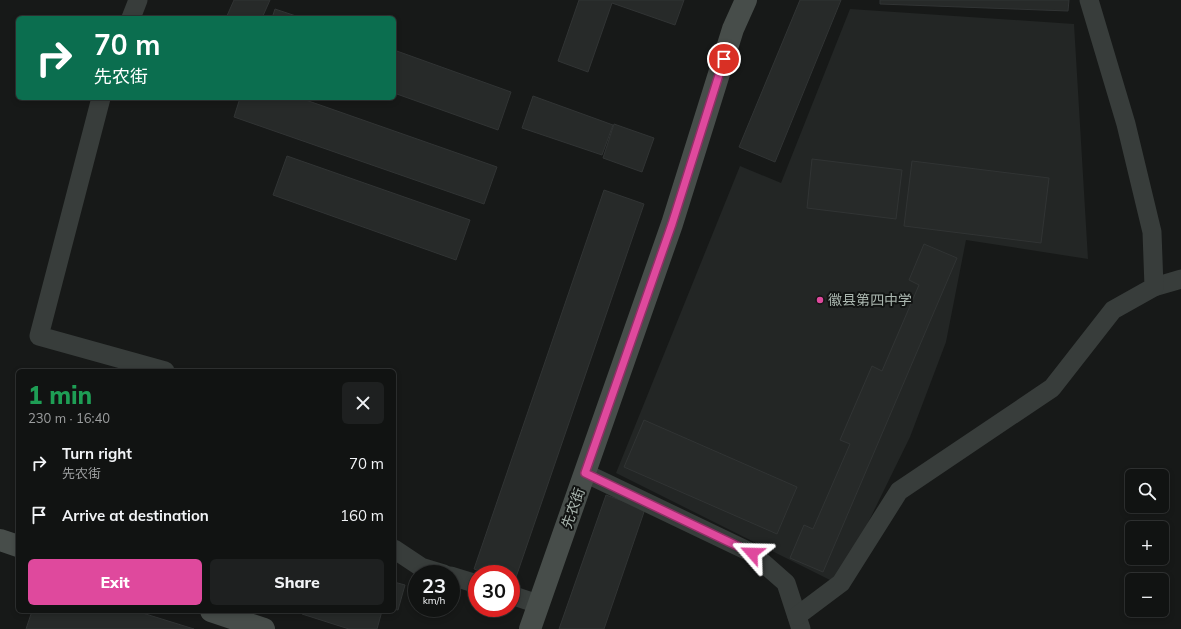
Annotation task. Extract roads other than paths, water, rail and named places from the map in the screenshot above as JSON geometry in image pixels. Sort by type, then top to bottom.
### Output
[{"type":"main road","name":"先农街","points":[[530,629],[672,224],[733,29],[746,0]]},
{"type":"main road","points":[[0,540],[16,545]]},
{"type":"main road","points":[[217,613],[264,629]]},
{"type":"street","points":[[132,16],[138,0]]},
{"type":"street","points":[[1089,0],[1126,124],[1152,232],[1154,287]]},
{"type":"street","points":[[100,100],[39,336],[158,369]]},
{"type":"street","points":[[585,473],[752,553],[786,583],[799,622],[841,583],[899,491],[1052,388],[1113,310],[1154,287],[1181,279]]},
{"type":"street","points":[[396,550],[418,565]]},
{"type":"street","points":[[520,598],[538,604]]},
{"type":"place","name":"徽县第四中学","points":[[820,300]]}]
